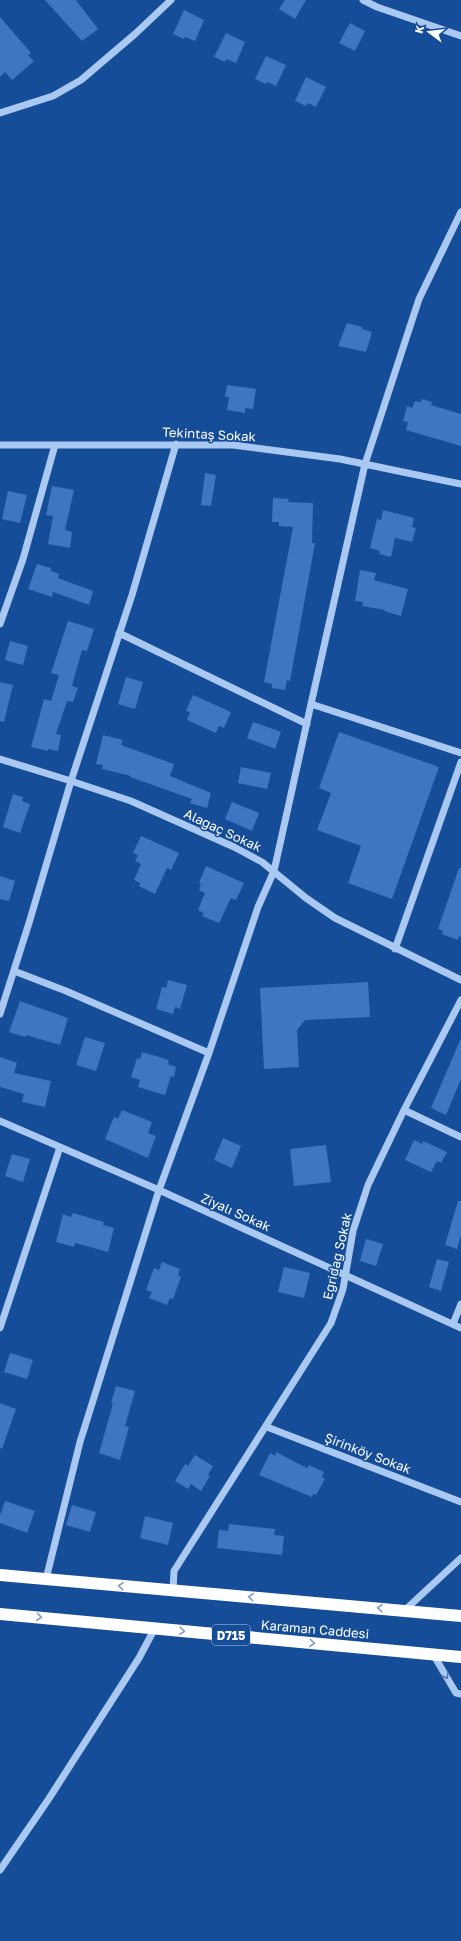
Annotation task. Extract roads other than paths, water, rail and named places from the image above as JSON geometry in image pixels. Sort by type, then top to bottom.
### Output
[{"type":"highway","name":"Karaman Caddesi","points":[[0,1574],[461,1616]]},
{"type":"highway","name":"Karaman Caddesi","points":[[0,1614],[461,1657]]},
{"type":"street","points":[[0,113],[53,96],[81,80],[135,34],[171,0]]},
{"type":"street","points":[[363,0],[377,7],[461,36]]},
{"type":"street","points":[[46,1579],[80,1442],[159,1190],[209,1053],[258,907],[274,871],[365,464],[419,299],[461,212]]},
{"type":"street","points":[[0,1014],[71,780],[120,633],[176,444]]},
{"type":"street","name":"Tekintaş Sokak","points":[[0,445],[233,445],[340,459],[461,484]]},
{"type":"street","points":[[0,624],[23,558],[55,445]]},
{"type":"street","points":[[120,633],[307,724]]},
{"type":"street","points":[[311,704],[461,753]]},
{"type":"street","name":"Alağaç Sokak","points":[[0,759],[71,780],[131,801],[249,854],[274,871],[306,898],[335,918],[395,949],[461,980]]},
{"type":"street","points":[[395,949],[461,762]]},
{"type":"street","points":[[14,971],[66,991],[209,1053]]},
{"type":"street","name":"Eğridağ Sokak","points":[[173,1590],[174,1571],[267,1427],[331,1323],[338,1305],[346,1274],[353,1231],[368,1185],[404,1110],[461,1000]]},
{"type":"street","points":[[404,1110],[461,1137]]},
{"type":"street","name":"Ziyalı Sokak","points":[[0,1121],[159,1190],[346,1274],[461,1328]]},
{"type":"street","points":[[0,1328],[60,1147]]},
{"type":"street","points":[[453,1324],[461,1304]]},
{"type":"street","name":"Şirinköy Sokak","points":[[267,1427],[461,1502]]},
{"type":"street","points":[[405,1610],[461,1558]]},
{"type":"street","points":[[0,1870],[48,1800],[135,1664],[155,1628]]},
{"type":"street","points":[[433,1654],[456,1693],[461,1694]]}]
